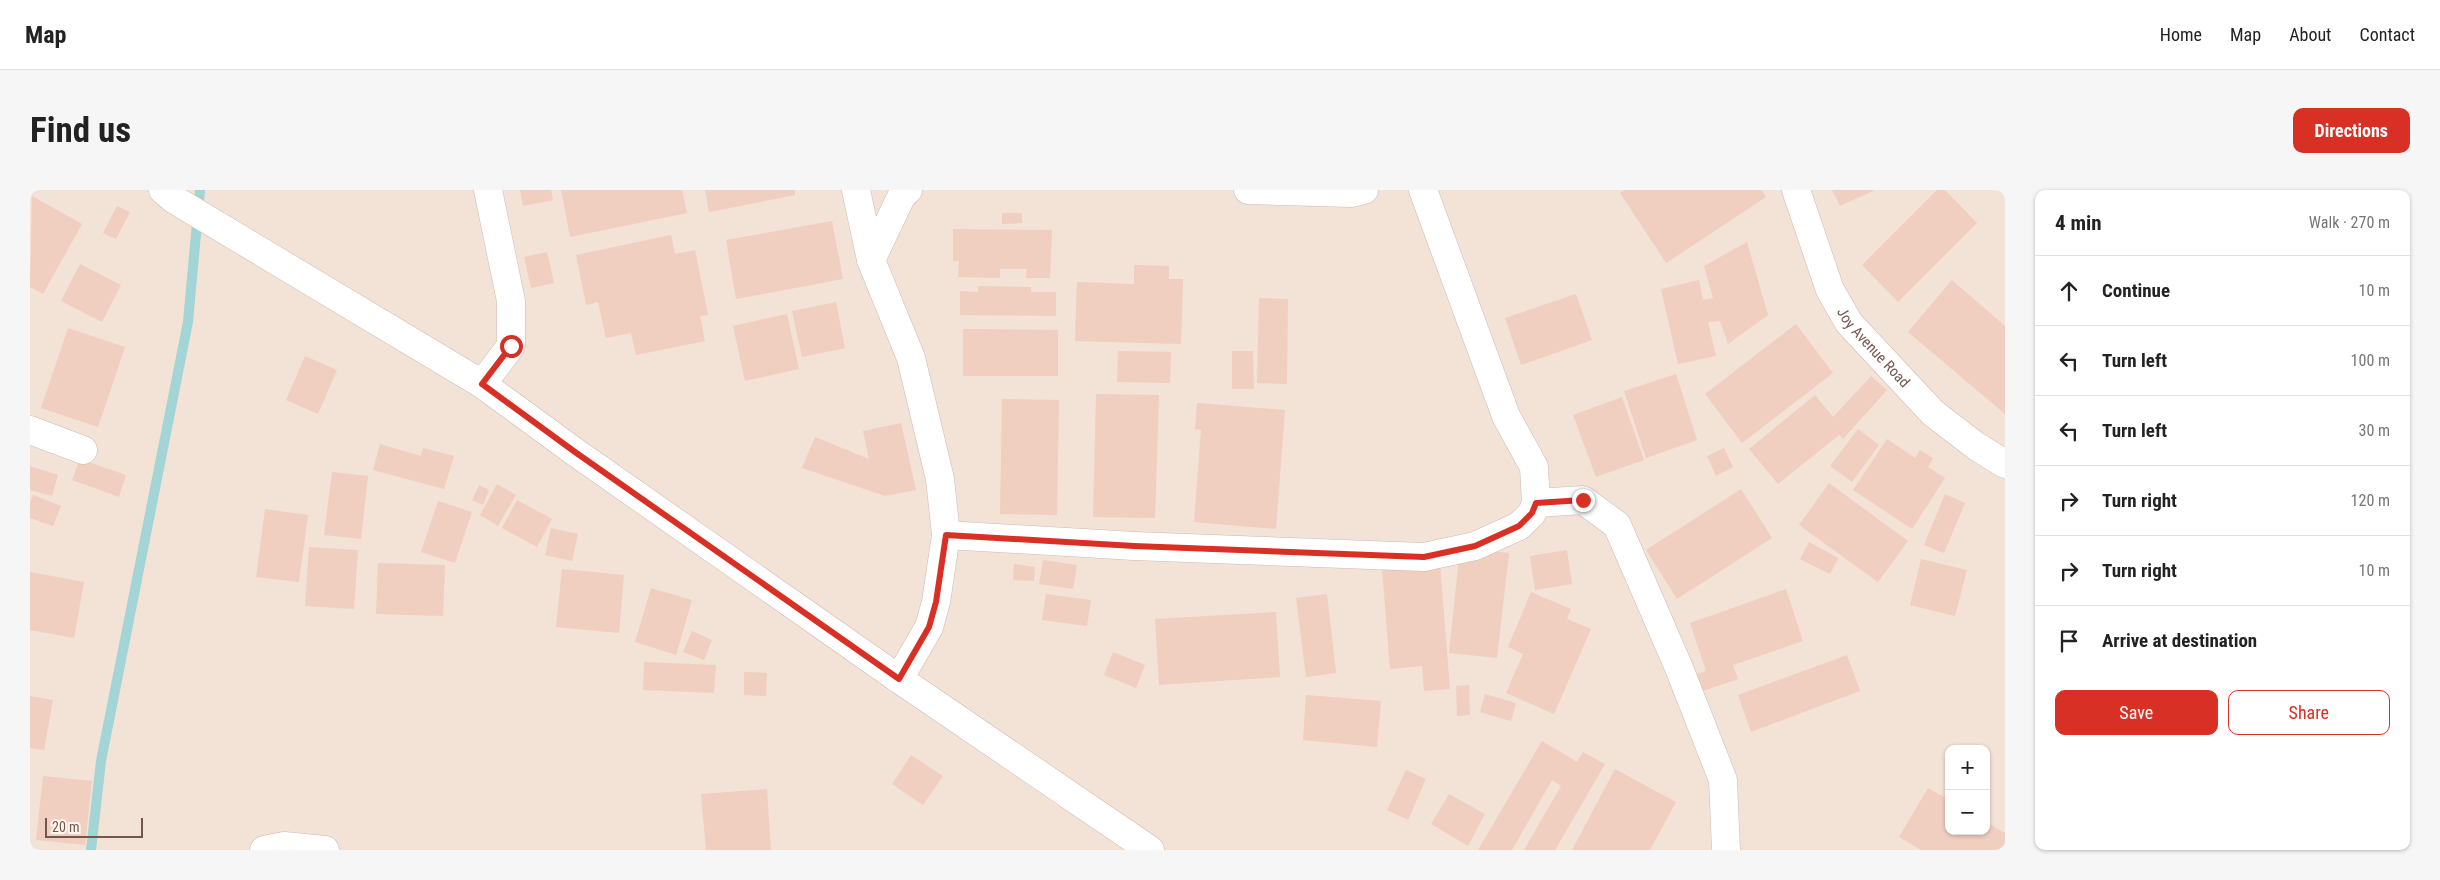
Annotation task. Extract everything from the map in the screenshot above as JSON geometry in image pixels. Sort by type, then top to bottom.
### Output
[{"type":"street","points":[[163,190],[175,200],[482,384],[575,452],[899,679],[1150,850]]},
{"type":"street","points":[[482,384],[511,346],[511,301],[488,190]]},
{"type":"street","points":[[856,190],[871,260],[911,358],[940,479],[946,535],[936,602],[929,627],[899,679]]},
{"type":"street","points":[[871,260],[902,195],[908,190]]},
{"type":"street","points":[[1248,190],[1352,193],[1364,190]]},
{"type":"street","points":[[946,535],[1152,546],[1424,557],[1475,546],[1519,526],[1532,513],[1536,503],[1534,467],[1506,416],[1424,190]]},
{"type":"street","name":"Joy Avenue Road","points":[[1796,190],[1830,290],[1849,323],[1932,413],[1976,446],[2005,464]]},
{"type":"street","points":[[30,430],[83,450]]},
{"type":"street","points":[[1536,503],[1583,500],[1617,525],[1679,668],[1723,780],[1726,850]]},
{"type":"street","points":[[277,849],[325,850]]},
{"type":"shaded area","points":[[30,190],[2005,190],[2005,850],[30,850]]},
{"type":"building","points":[[520,190],[551,190],[553,200],[523,206]]},
{"type":"building","points":[[561,190],[682,190],[687,213],[570,237]]},
{"type":"building","points":[[705,190],[795,190],[795,195],[709,212]]},
{"type":"building","points":[[1624,190],[1762,190],[1766,197],[1666,263],[1620,193]]},
{"type":"building","points":[[1832,190],[1875,190],[1840,206]]},
{"type":"building","points":[[1937,190],[1945,190],[1977,223],[1898,302],[1862,265]]},
{"type":"building","points":[[32,196],[82,224],[43,294],[30,287]]},
{"type":"building","points":[[117,206],[130,212],[116,239],[103,233]]},
{"type":"building","points":[[1002,213],[1022,213],[1022,223],[1002,224]]},
{"type":"building","points":[[832,221],[843,279],[736,299],[726,240]]},
{"type":"building","points":[[953,229],[1052,230],[1050,278],[1026,278],[1027,269],[1000,269],[1000,278],[958,277],[959,261],[953,261]]},
{"type":"building","points":[[671,235],[675,254],[695,250],[708,315],[700,316],[705,341],[636,355],[631,333],[606,338],[598,302],[586,305],[576,255]]},
{"type":"building","points":[[1747,242],[1768,315],[1728,344],[1720,321],[1708,322],[1716,356],[1678,364],[1661,289],[1699,280],[1703,300],[1713,298],[1704,266]]},
{"type":"building","points":[[547,252],[554,283],[531,288],[524,257]]},
{"type":"building","points":[[80,264],[121,285],[102,322],[61,301]]},
{"type":"building","points":[[1134,265],[1169,266],[1169,279],[1183,279],[1181,344],[1075,341],[1077,282],[1134,284]]},
{"type":"building","points":[[1952,280],[2005,326],[2005,414],[1908,332]]},
{"type":"building","points":[[978,286],[1031,287],[1031,292],[1056,292],[1056,316],[960,315],[960,291],[978,292]]},
{"type":"building","points":[[1576,294],[1592,340],[1521,365],[1505,318]]},
{"type":"building","points":[[1259,298],[1288,299],[1287,384],[1257,383]]},
{"type":"building","points":[[836,302],[845,348],[802,357],[792,311]]},
{"type":"building","points":[[787,314],[799,369],[745,381],[733,326]]},
{"type":"building","points":[[1796,324],[1833,373],[1742,443],[1705,394]]},
{"type":"building","points":[[68,328],[125,347],[98,427],[41,408]]},
{"type":"building","points":[[963,329],[1058,330],[1058,376],[963,376]]},
{"type":"building","points":[[1118,351],[1171,352],[1170,383],[1117,382]]},
{"type":"building","points":[[1232,351],[1253,351],[1254,389],[1232,389]]},
{"type":"building","points":[[305,356],[337,370],[318,414],[286,400]]},
{"type":"building","points":[[1676,374],[1697,440],[1646,458],[1624,391]]},
{"type":"building","points":[[1871,376],[1887,390],[1843,439],[1839,435],[1778,484],[1749,449],[1815,395],[1833,417]]},
{"type":"building","points":[[1096,394],[1159,395],[1155,518],[1093,517]]},
{"type":"building","points":[[1622,397],[1644,460],[1596,477],[1573,415]]},
{"type":"building","points":[[1002,399],[1059,400],[1057,515],[1000,514]]},
{"type":"building","points":[[1197,403],[1285,410],[1276,529],[1194,522],[1201,430],[1195,429]]},
{"type":"building","points":[[901,423],[916,490],[885,496],[802,468],[815,437],[869,459],[863,431]]},
{"type":"building","points":[[1858,429],[1879,445],[1852,482],[1830,466]]},
{"type":"building","points":[[1887,439],[1915,458],[1920,450],[1933,458],[1928,467],[1945,478],[1912,529],[1853,490]]},
{"type":"building","points":[[380,444],[421,456],[423,448],[454,456],[444,489],[373,470]]},
{"type":"building","points":[[1724,448],[1733,467],[1716,476],[1707,456]]},
{"type":"building","points":[[80,459],[126,475],[119,497],[72,480]]},
{"type":"building","points":[[30,466],[58,475],[52,496],[30,490]]},
{"type":"building","points":[[332,472],[368,476],[361,539],[324,535]]},
{"type":"building","points":[[1829,483],[1908,541],[1878,582],[1799,525]]},
{"type":"building","points":[[497,484],[516,495],[498,526],[480,515]]},
{"type":"building","points":[[479,485],[489,490],[483,505],[472,500]]},
{"type":"building","points":[[1741,489],[1772,538],[1677,599],[1646,550]]},
{"type":"building","points":[[1945,494],[1965,503],[1944,553],[1924,545]]},
{"type":"building","points":[[33,495],[61,506],[53,526],[30,518],[30,503]]},
{"type":"building","points":[[517,500],[552,519],[537,547],[502,528]]},
{"type":"building","points":[[438,501],[472,512],[455,563],[421,552]]},
{"type":"building","points":[[265,509],[308,515],[299,582],[256,577]]},
{"type":"building","points":[[551,528],[578,534],[572,561],[545,555]]},
{"type":"building","points":[[1809,542],[1838,558],[1830,574],[1800,559]]},
{"type":"building","points":[[309,547],[358,550],[354,609],[305,606]]},
{"type":"building","points":[[1460,548],[1509,553],[1497,658],[1449,653]]},
{"type":"building","points":[[1567,550],[1572,584],[1535,590],[1530,556]]},
{"type":"building","points":[[1921,559],[1967,570],[1955,616],[1910,605]]},
{"type":"building","points":[[1043,560],[1077,565],[1073,589],[1039,584]]},
{"type":"building","points":[[378,563],[445,565],[443,616],[376,614]]},
{"type":"building","points":[[1014,564],[1035,567],[1034,581],[1013,580]]},
{"type":"building","points":[[1440,564],[1450,689],[1424,691],[1422,666],[1390,669],[1382,569]]},
{"type":"building","points":[[562,569],[624,575],[619,633],[556,627]]},
{"type":"building","points":[[30,572],[84,582],[74,638],[30,630]]},
{"type":"building","points":[[651,588],[692,600],[676,655],[635,642]]},
{"type":"building","points":[[1786,589],[1803,641],[1733,665],[1738,679],[1694,694],[1688,677],[1706,671],[1690,623]]},
{"type":"building","points":[[1531,592],[1571,609],[1567,619],[1591,629],[1554,714],[1506,693],[1523,654],[1508,647]]},
{"type":"building","points":[[1046,594],[1091,600],[1087,626],[1042,620]]},
{"type":"building","points":[[1327,594],[1336,673],[1306,677],[1296,598]]},
{"type":"building","points":[[1276,612],[1280,677],[1159,685],[1155,619]]},
{"type":"building","points":[[692,631],[712,640],[704,660],[683,652]]},
{"type":"building","points":[[1113,652],[1145,665],[1136,688],[1104,675]]},
{"type":"building","points":[[1847,655],[1860,691],[1751,732],[1738,695]]},
{"type":"building","points":[[644,662],[716,665],[714,693],[643,690]]},
{"type":"building","points":[[744,672],[767,673],[766,696],[744,695]]},
{"type":"building","points":[[1469,685],[1470,715],[1457,716],[1456,686]]},
{"type":"building","points":[[1485,694],[1516,703],[1511,721],[1480,712]]},
{"type":"building","points":[[1306,695],[1381,701],[1377,747],[1303,740]]},
{"type":"building","points":[[30,696],[53,700],[44,750],[30,748]]},
{"type":"building","points":[[1542,741],[1577,762],[1583,752],[1605,764],[1555,850],[1524,850],[1561,786],[1552,780],[1512,850],[1478,850]]},
{"type":"building","points":[[911,755],[943,776],[923,805],[892,784]]},
{"type":"building","points":[[1615,769],[1676,802],[1650,850],[1572,850]]},
{"type":"building","points":[[1406,770],[1426,779],[1408,820],[1387,810]]},
{"type":"building","points":[[43,776],[92,781],[85,845],[36,840]]},
{"type":"building","points":[[1928,788],[1945,798],[1945,835],[1990,835],[1990,824],[2005,833],[2005,850],[1921,850],[1899,837]]},
{"type":"building","points":[[767,789],[771,850],[706,850],[701,794]]},
{"type":"building","points":[[1449,794],[1485,814],[1468,846],[1431,824]]},
{"type":"waterway","points":[[91,850],[101,761],[188,322],[200,190]]},
{"type":"route","points":[[511,346],[482,384],[575,452],[899,679],[929,627],[936,602],[946,535],[1134,546],[1354,552],[1424,557],[1475,546],[1519,526],[1532,513],[1536,503],[1583,500]]}]
